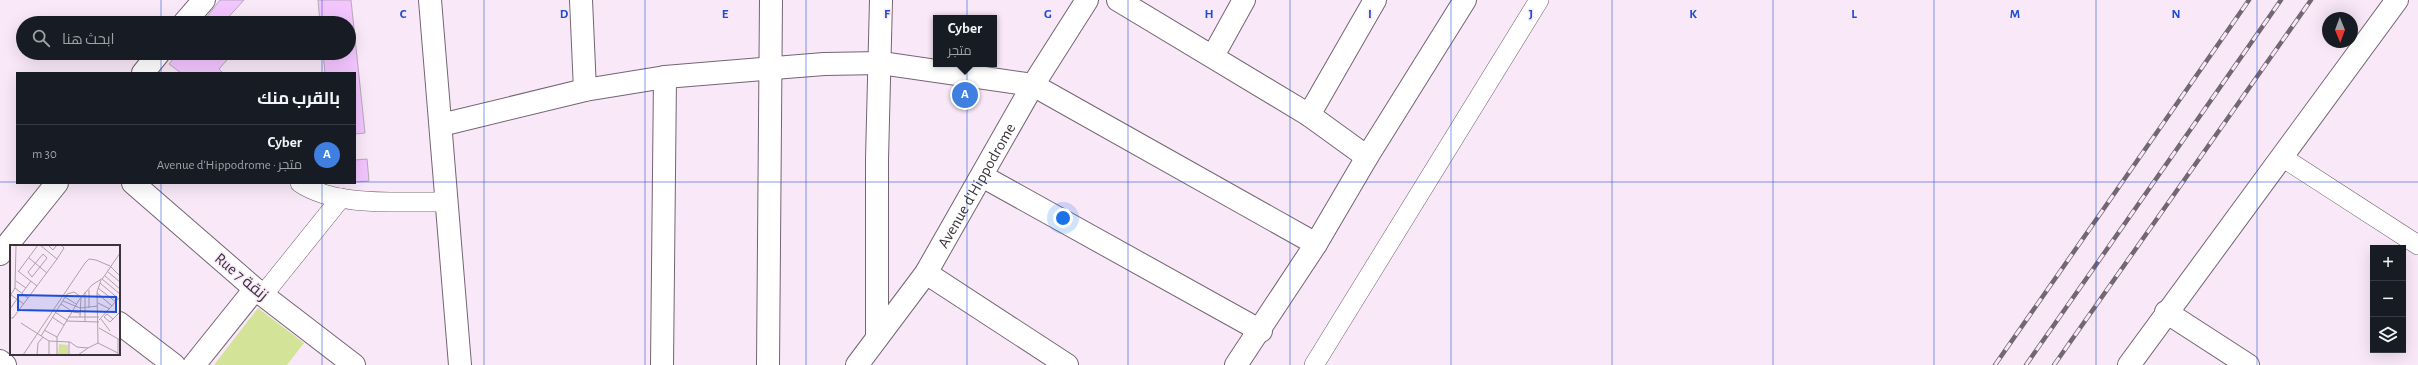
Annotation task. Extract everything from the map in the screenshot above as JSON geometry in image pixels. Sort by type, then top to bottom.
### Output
[{"type":"street","points":[[190,16],[204,0]]},
{"type":"street","points":[[430,0],[460,365]]},
{"type":"street","points":[[581,0],[585,90]]},
{"type":"street","points":[[768,365],[771,0]]},
{"type":"street","points":[[877,338],[877,159],[881,63],[881,0]]},
{"type":"street","name":"Avenue d'Hippodrome","points":[[866,362],[877,338],[926,272],[1033,85],[1087,0]]},
{"type":"street","points":[[1118,0],[1309,115],[1367,157]]},
{"type":"street","points":[[1213,56],[1244,0]]},
{"type":"street","points":[[1309,115],[1375,0]]},
{"type":"street","points":[[1236,365],[1261,331],[1316,244],[1367,157],[1465,0]]},
{"type":"street","points":[[2129,365],[2166,312],[2397,0]]},
{"type":"street","points":[[441,125],[585,90],[664,78],[824,64],[881,63],[1033,85],[1316,244]]},
{"type":"street","points":[[662,365],[664,78]]},
{"type":"street","points":[[982,176],[1261,331]]},
{"type":"street","points":[[11,245],[55,184]]},
{"type":"street","name":"Rue 7 زنقة","points":[[134,184],[259,292],[354,365]]},
{"type":"street","points":[[926,272],[1068,365]]},
{"type":"street","points":[[194,365],[259,292]]},
{"type":"street","points":[[2166,312],[2248,365]]},
{"type":"street","points":[[120,324],[174,365]]},
{"type":"street","points":[[0,360],[5,365]]},
{"type":"lane","points":[[1314,365],[1539,0]]},
{"type":"lane","points":[[2282,157],[2418,245]]},
{"type":"lane","points":[[302,184],[323,194],[341,198],[447,202]]},
{"type":"lane","points":[[259,292],[341,198]]},
{"type":"green space","points":[[258,308],[304,343],[287,365],[214,365]]},
{"type":"building","points":[[220,0],[244,0],[229,16],[207,16]]},
{"type":"building","points":[[318,0],[351,0],[353,16],[319,16]]},
{"type":"building","points":[[356,48],[365,133],[356,134],[356,72],[325,72],[324,60],[356,60]]},
{"type":"building","points":[[172,60],[227,60],[219,69],[222,72],[180,72],[169,64]]},
{"type":"building","points":[[367,159],[369,181],[356,182],[356,160]]},
{"type":"railway","points":[[1995,365],[2249,0]]},
{"type":"railway","points":[[2026,365],[2281,0]]},
{"type":"railway","points":[[2054,365],[2311,0]]},
{"type":"place","name":"Cyber","points":[[965,95]]}]
